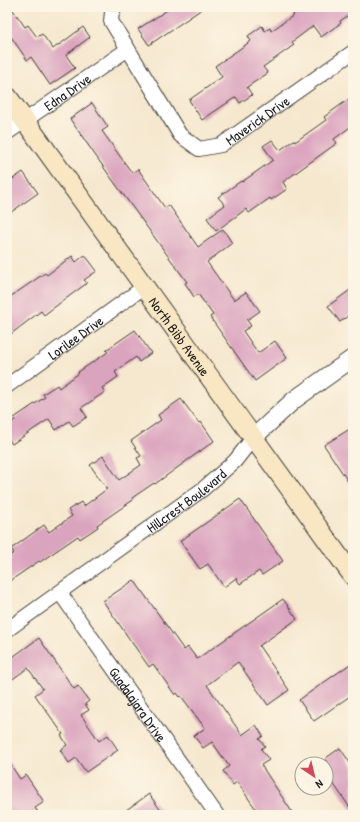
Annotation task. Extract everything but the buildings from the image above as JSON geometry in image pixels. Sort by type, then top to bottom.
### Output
[{"type":"main road","name":"North Bibb Avenue","points":[[7,96],[353,576]]},
{"type":"street","name":"Maverick Drive","points":[[115,7],[112,12],[111,21],[180,135],[199,149],[221,145],[353,52]]},
{"type":"street","name":"Edna Drive","points":[[7,133],[128,49]]},
{"type":"street","name":"Lorilee Drive","points":[[7,386],[144,287]]},
{"type":"street","name":"Hillcrest Boulevard","points":[[7,630],[203,489],[234,462],[253,438],[294,400],[353,358]]},
{"type":"street","name":"Guadalajara Drive","points":[[60,592],[217,815]]}]
